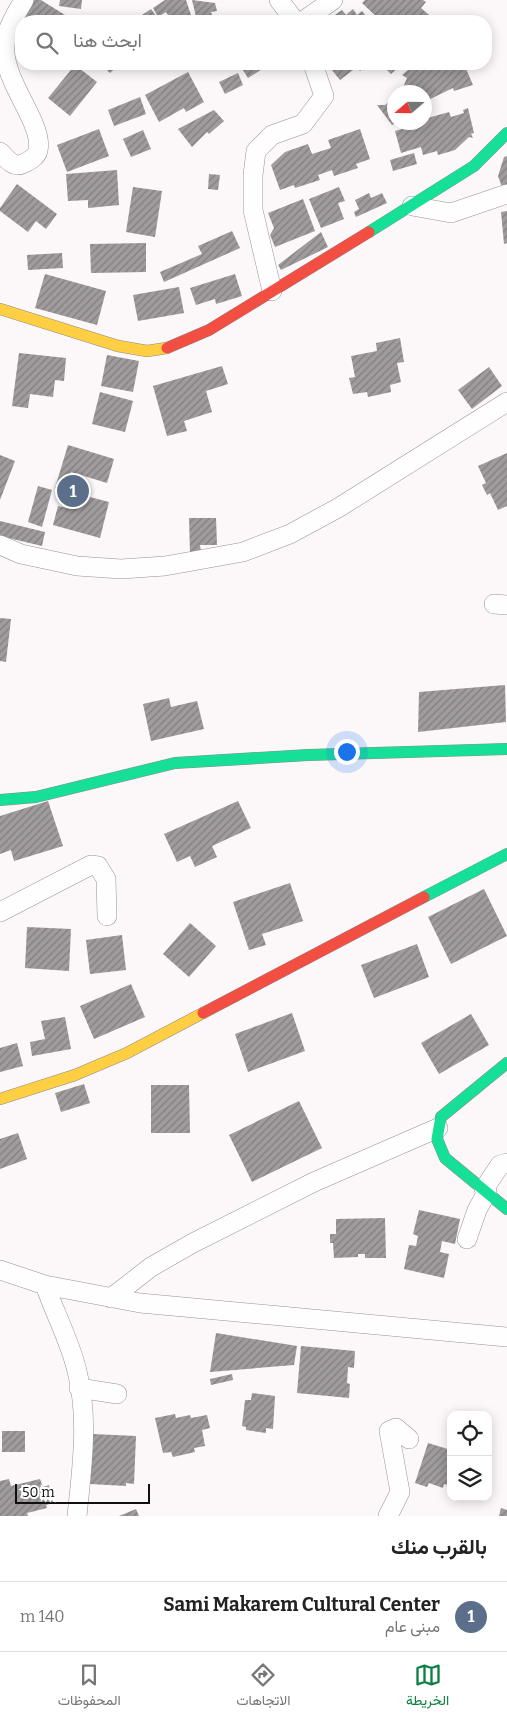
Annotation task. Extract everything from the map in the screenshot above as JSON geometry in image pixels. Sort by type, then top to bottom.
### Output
[{"type":"street","points":[[0,152],[14,165],[19,166],[29,161],[38,153],[39,148],[33,124],[13,85],[5,50],[10,23],[24,0]]},
{"type":"street","points":[[280,0],[291,15]]},
{"type":"street","points":[[312,15],[333,0]]},
{"type":"street","points":[[272,291],[254,210],[253,175],[256,151],[272,136],[303,124],[322,101],[324,96],[315,70]]},
{"type":"street","points":[[0,309],[118,346],[147,351],[168,348],[192,340],[474,166],[507,133]]},
{"type":"street","points":[[412,206],[451,213],[507,194]]},
{"type":"street","points":[[0,545],[21,554],[78,566],[121,569],[165,566],[242,552],[266,545],[338,508],[507,402]]},
{"type":"street","points":[[0,800],[36,798],[175,763],[308,755],[507,749]]},
{"type":"street","points":[[0,1099],[75,1075],[127,1053],[507,854]]},
{"type":"street","points":[[0,912],[91,865],[98,866],[106,879],[107,916]]},
{"type":"street","points":[[507,1063],[441,1117],[438,1128],[437,1148],[445,1158],[507,1209]]},
{"type":"street","points":[[111,1298],[151,1267],[193,1243],[314,1182],[438,1128]]},
{"type":"street","points":[[467,1239],[486,1190],[500,1165],[507,1163]]},
{"type":"street","points":[[0,1270],[45,1285],[140,1303],[507,1337]]},
{"type":"street","points":[[45,1285],[68,1342],[80,1388],[85,1440],[77,1516]]},
{"type":"street","points":[[80,1388],[118,1394]]},
{"type":"street","points":[[388,1516],[400,1492],[389,1431],[396,1428],[408,1439]]},
{"type":"building","points":[[34,0],[41,0],[65,15],[25,15]]},
{"type":"building","points":[[60,0],[82,0],[81,9],[59,6]]},
{"type":"building","points":[[165,0],[186,0],[191,15],[168,15],[166,12],[157,15],[153,8]]},
{"type":"building","points":[[192,0],[215,3],[217,11],[211,12],[212,15],[196,15]]},
{"type":"building","points":[[365,0],[423,0],[426,2],[421,8],[429,15],[375,15],[362,3]]},
{"type":"building","points":[[151,9],[156,15],[142,15]]},
{"type":"building","points":[[353,9],[357,15],[346,15]]},
{"type":"building","points":[[342,10],[346,15],[335,15]]},
{"type":"building","points":[[362,11],[365,15],[357,15]]},
{"type":"building","points":[[71,70],[81,70],[97,82],[70,116],[48,98]]},
{"type":"building","points":[[243,70],[261,70],[248,78]]},
{"type":"building","points":[[332,70],[353,70],[340,80]]},
{"type":"building","points":[[387,70],[395,70],[391,74]]},
{"type":"building","points":[[408,70],[467,70],[473,85],[454,91],[453,88],[432,98],[432,85],[404,85],[407,78],[402,75]]},
{"type":"building","points":[[188,72],[204,102],[186,112],[184,108],[159,122],[145,95]]},
{"type":"building","points":[[238,73],[243,85],[225,94],[219,82]]},
{"type":"building","points":[[140,97],[146,114],[114,126],[108,110]]},
{"type":"building","points":[[387,103],[387,118],[377,105]]},
{"type":"building","points":[[468,108],[474,133],[471,134],[473,138],[469,137],[455,150],[438,155],[437,151],[423,155],[421,147],[401,153],[395,131],[432,130],[432,117],[449,112],[451,117],[464,113],[463,110]]},
{"type":"building","points":[[214,110],[224,121],[209,134],[207,132],[192,147],[178,129]]},
{"type":"building","points":[[99,129],[109,156],[67,172],[57,145]]},
{"type":"building","points":[[360,129],[370,159],[356,164],[358,168],[334,176],[332,170],[318,175],[320,180],[295,188],[294,185],[280,190],[271,165],[285,152],[308,144],[312,154],[331,148],[328,140]]},
{"type":"building","points":[[143,130],[151,149],[131,157],[123,139]]},
{"type":"building","points":[[414,153],[417,164],[393,171],[390,160]]},
{"type":"building","points":[[507,156],[507,189],[503,190],[498,176],[504,157]]},
{"type":"building","points":[[117,170],[119,205],[88,208],[88,200],[68,201],[66,174]]},
{"type":"building","points":[[209,174],[220,175],[218,190],[208,189]]},
{"type":"building","points":[[17,184],[57,214],[46,229],[36,221],[28,232],[0,211],[0,208]]},
{"type":"building","points":[[133,187],[162,191],[155,237],[126,232]]},
{"type":"building","points":[[339,187],[345,201],[338,203],[344,219],[321,228],[309,199]]},
{"type":"building","points":[[369,193],[371,198],[382,193],[387,203],[356,217],[354,212],[359,209],[355,200]]},
{"type":"building","points":[[303,199],[315,231],[275,247],[270,235],[274,228],[268,213]]},
{"type":"building","points":[[507,211],[507,243],[504,244],[501,212]]},
{"type":"building","points":[[232,231],[240,248],[164,282],[160,272],[202,254],[198,246]]},
{"type":"building","points":[[321,232],[328,247],[281,270],[278,265]]},
{"type":"building","points":[[146,243],[146,272],[91,273],[90,244]]},
{"type":"building","points":[[62,253],[63,268],[28,270],[27,255]]},
{"type":"building","points":[[45,274],[106,291],[97,325],[35,308]]},
{"type":"building","points":[[235,274],[242,296],[216,304],[215,299],[196,305],[190,288]]},
{"type":"building","points":[[179,287],[184,313],[138,321],[133,295]]},
{"type":"building","points":[[400,338],[404,362],[397,363],[401,382],[390,385],[391,392],[368,397],[367,392],[353,394],[349,378],[355,377],[351,356],[377,351],[376,343]]},
{"type":"building","points":[[19,353],[66,358],[64,381],[55,380],[53,397],[30,394],[28,408],[12,406]]},
{"type":"building","points":[[107,355],[139,361],[133,392],[101,386]]},
{"type":"building","points":[[222,366],[228,384],[206,391],[212,412],[184,421],[187,431],[167,436],[153,386]]},
{"type":"building","points":[[489,367],[502,386],[472,409],[458,390]]},
{"type":"building","points":[[100,392],[133,401],[125,432],[92,424]]},
{"type":"building","points":[[68,445],[114,459],[107,483],[71,472],[65,491],[55,488]]},
{"type":"building","points":[[507,453],[507,506],[498,510],[490,493],[487,495],[482,485],[486,483],[478,466]]},
{"type":"building","points":[[0,455],[15,461],[0,500]]},
{"type":"building","points":[[38,486],[52,490],[42,527],[28,522]]},
{"type":"building","points":[[75,493],[109,502],[100,538],[53,525],[58,506],[71,509]]},
{"type":"building","points":[[189,518],[216,518],[217,545],[200,545],[201,552],[190,553]]},
{"type":"building","points":[[0,521],[45,532],[42,546],[0,536]]},
{"type":"building","points":[[0,618],[11,619],[6,662],[0,661]]},
{"type":"building","points":[[505,685],[506,722],[418,732],[419,692]]},
{"type":"building","points":[[169,698],[171,707],[197,701],[204,729],[151,741],[143,704]]},
{"type":"building","points":[[48,801],[63,846],[14,861],[11,850],[0,854],[0,816]]},
{"type":"building","points":[[238,801],[251,828],[212,846],[217,857],[195,867],[190,856],[177,862],[164,834]]},
{"type":"building","points":[[290,883],[303,921],[262,934],[266,945],[249,950],[233,902]]},
{"type":"building","points":[[484,889],[507,936],[451,964],[428,917]]},
{"type":"building","points":[[190,923],[216,946],[189,977],[163,954]]},
{"type":"building","points":[[27,927],[71,929],[69,971],[25,968]]},
{"type":"building","points":[[122,935],[126,970],[90,974],[86,940]]},
{"type":"building","points":[[417,944],[429,977],[374,998],[361,965]]},
{"type":"building","points":[[131,984],[145,1017],[94,1039],[80,1006]]},
{"type":"building","points":[[292,1013],[305,1051],[248,1072],[235,1034]]},
{"type":"building","points":[[471,1014],[489,1045],[439,1074],[421,1043]]},
{"type":"building","points":[[65,1017],[71,1049],[32,1056],[30,1042],[45,1039],[41,1021]]},
{"type":"building","points":[[17,1043],[23,1066],[0,1072],[0,1048]]},
{"type":"building","points":[[84,1084],[90,1103],[61,1112],[55,1093]]},
{"type":"building","points":[[151,1085],[189,1085],[190,1133],[151,1133]]},
{"type":"building","points":[[299,1101],[322,1148],[252,1182],[229,1135]]},
{"type":"building","points":[[18,1133],[27,1159],[0,1169],[0,1139]]},
{"type":"building","points":[[419,1210],[460,1219],[455,1244],[442,1241],[440,1252],[449,1254],[444,1278],[404,1269],[409,1245],[416,1246],[418,1236],[413,1234]]},
{"type":"building","points":[[385,1218],[386,1258],[365,1258],[365,1254],[358,1254],[358,1257],[334,1258],[330,1234],[336,1234],[336,1219]]},
{"type":"building","points":[[216,1333],[297,1346],[294,1365],[210,1372]]},
{"type":"building","points":[[301,1346],[355,1351],[354,1368],[348,1367],[347,1383],[350,1384],[349,1398],[297,1393]]},
{"type":"building","points":[[232,1374],[233,1380],[211,1385],[210,1379]]},
{"type":"building","points":[[252,1393],[275,1396],[273,1429],[266,1428],[266,1433],[246,1430],[246,1427],[242,1426],[245,1400],[251,1400]]},
{"type":"building","points":[[175,1414],[176,1418],[190,1415],[191,1418],[207,1415],[210,1428],[202,1430],[205,1446],[194,1448],[195,1452],[173,1457],[171,1452],[163,1453],[155,1418]]},
{"type":"building","points":[[2,1431],[25,1431],[25,1452],[2,1452]]},
{"type":"building","points":[[93,1434],[136,1436],[134,1484],[126,1483],[126,1486],[90,1484]]},
{"type":"building","points":[[428,1443],[447,1449],[447,1485],[444,1484],[443,1488],[429,1483],[427,1487],[415,1483]]},
{"type":"building","points":[[9,1479],[11,1486],[40,1479],[43,1487],[49,1485],[53,1503],[46,1505],[47,1508],[27,1513],[28,1516],[0,1516],[0,1481]]},
{"type":"building","points":[[501,1508],[507,1510],[507,1516],[499,1516]]},
{"type":"building","points":[[136,1509],[139,1516],[119,1516]]},
{"type":"traffic: fast","points":[[369,232],[474,166],[507,133]]},
{"type":"traffic: fast","points":[[0,800],[36,797],[175,763],[308,755],[507,749]]},
{"type":"traffic: fast","points":[[424,897],[507,854]]},
{"type":"traffic: fast","points":[[507,1063],[441,1117],[437,1139],[445,1158],[507,1209]]},
{"type":"traffic: slow","points":[[0,309],[118,346],[147,351],[167,348]]},
{"type":"traffic: slow","points":[[0,1099],[75,1075],[127,1053],[203,1013]]},
{"type":"traffic: jam","points":[[167,348],[209,330],[369,232]]},
{"type":"traffic: jam","points":[[203,1013],[424,897]]},
{"type":"place","name":"Sami Makarem Cultural Center","points":[[73,491]]}]
